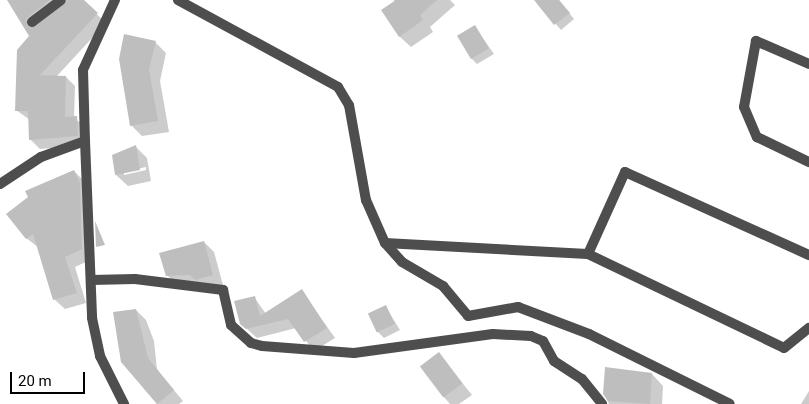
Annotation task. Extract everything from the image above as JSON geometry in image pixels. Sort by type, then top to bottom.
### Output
[{"type":"street","points":[[32,22],[61,0]]},
{"type":"street","points":[[115,0],[83,70],[92,318],[100,356],[124,404]]},
{"type":"street","points":[[178,0],[338,88],[349,105],[366,200],[385,243],[402,262],[443,286],[468,316],[518,307],[590,334],[730,404]]},
{"type":"street","points":[[809,64],[756,42],[744,107],[758,138],[809,162]]},
{"type":"street","points":[[0,184],[42,157],[85,140]]},
{"type":"street","points":[[588,254],[625,172],[809,255]]},
{"type":"street","points":[[385,243],[588,254],[784,348],[809,328]]},
{"type":"street","points":[[91,280],[135,278],[222,290],[231,325],[250,343],[262,346],[354,353],[493,334],[531,336],[543,342],[554,361],[582,379],[602,404]]},
{"type":"building","points":[[7,0],[50,0],[26,19],[30,28],[68,0],[84,0],[98,13],[40,75],[66,76],[65,117],[77,116],[78,136],[29,140],[28,111],[15,111],[17,50],[29,36]]},
{"type":"building","points":[[396,0],[437,0],[420,15],[423,20],[399,37],[381,10]]},
{"type":"building","points":[[534,0],[559,0],[570,13],[554,25]]},
{"type":"building","points":[[475,25],[489,48],[471,59],[457,36]]},
{"type":"building","points":[[124,34],[156,41],[149,69],[158,121],[130,126],[119,59]]},
{"type":"building","points":[[136,145],[140,170],[115,175],[112,155]]},
{"type":"building","points":[[74,170],[80,183],[82,249],[65,257],[77,293],[53,300],[33,234],[26,239],[6,214],[28,197],[25,191]]},
{"type":"building","points":[[95,221],[105,245],[96,247]]},
{"type":"building","points":[[204,241],[213,275],[195,280],[190,275],[166,276],[159,253]]},
{"type":"building","points":[[302,289],[327,328],[304,342],[288,319],[246,329],[240,324],[234,301],[255,296],[260,316]]},
{"type":"building","points":[[386,305],[395,324],[377,332],[368,313]]},
{"type":"building","points":[[136,309],[148,358],[174,390],[157,404],[121,362],[113,312]]},
{"type":"building","points":[[439,352],[462,383],[443,398],[420,366]]},
{"type":"building","points":[[605,367],[652,373],[650,404],[608,401],[603,394]]}]
